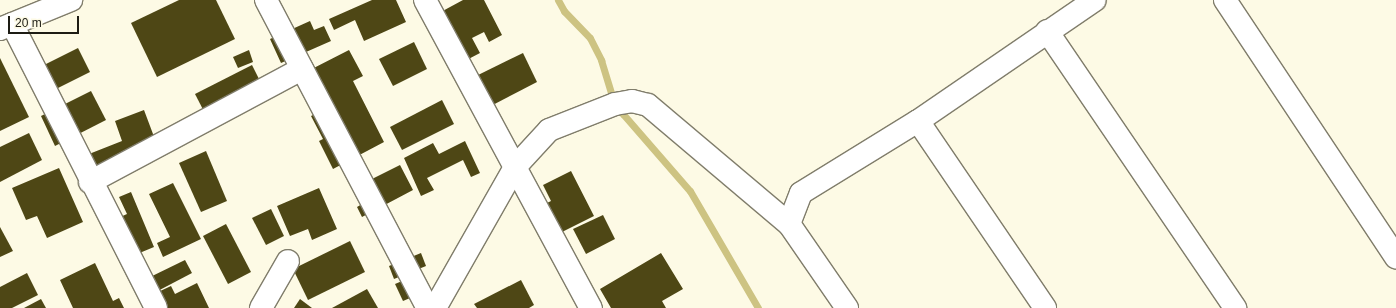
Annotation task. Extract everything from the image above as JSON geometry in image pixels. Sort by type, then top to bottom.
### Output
[{"type":"street","points":[[71,0],[6,27],[156,308]]},
{"type":"street","points":[[266,0],[428,308]]},
{"type":"street","points":[[425,0],[591,308]]},
{"type":"street","points":[[789,224],[801,193],[918,121],[1047,31],[1095,0]]},
{"type":"street","points":[[1225,0],[1396,257]]},
{"type":"street","points":[[1047,31],[1235,308]]},
{"type":"street","points":[[90,182],[302,69]]},
{"type":"street","points":[[435,308],[514,167],[549,130],[614,104],[632,101],[648,105],[660,113],[789,224],[847,308]]},
{"type":"street","points":[[918,121],[1045,308]]},
{"type":"street","points":[[261,308],[288,260]]},
{"type":"building","points":[[179,0],[216,0],[235,39],[157,77],[131,23]]},
{"type":"building","points":[[372,0],[396,0],[406,22],[364,41],[355,20],[334,30],[329,19]]},
{"type":"building","points":[[463,0],[484,0],[502,35],[489,42],[484,32],[472,38],[480,53],[457,65],[426,20]]},
{"type":"building","points":[[310,21],[314,30],[324,26],[331,41],[281,63],[270,39]]},
{"type":"building","points":[[414,42],[427,69],[393,86],[379,59]]},
{"type":"building","points":[[78,48],[90,72],[44,95],[32,71]]},
{"type":"building","points":[[249,50],[253,62],[238,68],[233,57]]},
{"type":"building","points":[[349,50],[363,76],[353,81],[384,142],[333,169],[319,141],[323,139],[311,116],[321,111],[302,74]]},
{"type":"building","points":[[523,53],[537,82],[487,108],[472,78]]},
{"type":"building","points":[[0,58],[29,117],[0,131]]},
{"type":"building","points":[[252,65],[260,81],[211,125],[195,94]]},
{"type":"building","points":[[91,91],[106,120],[55,146],[41,116]]},
{"type":"building","points":[[442,100],[454,124],[402,150],[390,127]]},
{"type":"building","points":[[144,110],[159,150],[96,173],[89,154],[122,141],[115,121]]},
{"type":"building","points":[[29,133],[42,160],[0,182],[0,147]]},
{"type":"building","points":[[465,141],[480,173],[471,177],[463,160],[427,178],[434,190],[421,196],[404,158],[433,143],[439,154]]},
{"type":"building","points":[[206,151],[227,201],[201,212],[179,163]]},
{"type":"building","points":[[400,165],[413,190],[362,217],[357,207],[362,204],[354,188]]},
{"type":"building","points":[[59,168],[83,222],[47,238],[37,216],[26,220],[12,188]]},
{"type":"building","points":[[571,171],[594,216],[544,241],[539,207],[551,201],[543,185]]},
{"type":"building","points":[[173,183],[201,239],[163,257],[157,243],[170,237],[149,194]]},
{"type":"building","points":[[319,188],[337,229],[312,240],[308,229],[290,236],[277,206]]},
{"type":"building","points":[[131,192],[154,247],[125,259],[109,222],[127,214],[119,197]]},
{"type":"building","points":[[271,209],[284,236],[266,245],[252,218]]},
{"type":"building","points":[[603,215],[615,239],[586,254],[573,229]]},
{"type":"building","points":[[226,224],[251,272],[228,284],[203,236]]},
{"type":"building","points":[[0,227],[13,251],[0,257]]},
{"type":"building","points":[[350,241],[365,272],[308,300],[293,269]]},
{"type":"building","points":[[421,253],[426,266],[394,279],[389,266]]},
{"type":"building","points":[[661,253],[683,289],[662,301],[666,308],[611,308],[600,289]]},
{"type":"building","points":[[185,260],[192,273],[152,294],[144,280]]},
{"type":"building","points":[[95,263],[113,301],[119,298],[124,308],[73,308],[60,280]]},
{"type":"building","points":[[27,273],[38,295],[12,308],[0,308],[0,287]]},
{"type":"building","points":[[414,276],[422,293],[403,301],[395,284]]},
{"type":"building","points":[[521,280],[534,305],[529,308],[477,308],[474,304]]},
{"type":"building","points":[[197,283],[209,308],[148,308],[143,299],[171,286],[175,294]]},
{"type":"building","points":[[367,289],[378,308],[332,308]]},
{"type":"building","points":[[41,299],[46,308],[24,308]]},
{"type":"building","points":[[300,299],[312,308],[294,308]]},
{"type":"waterway","points":[[558,0],[564,11],[590,38],[601,60],[612,95],[623,114],[690,191],[758,308]]}]
